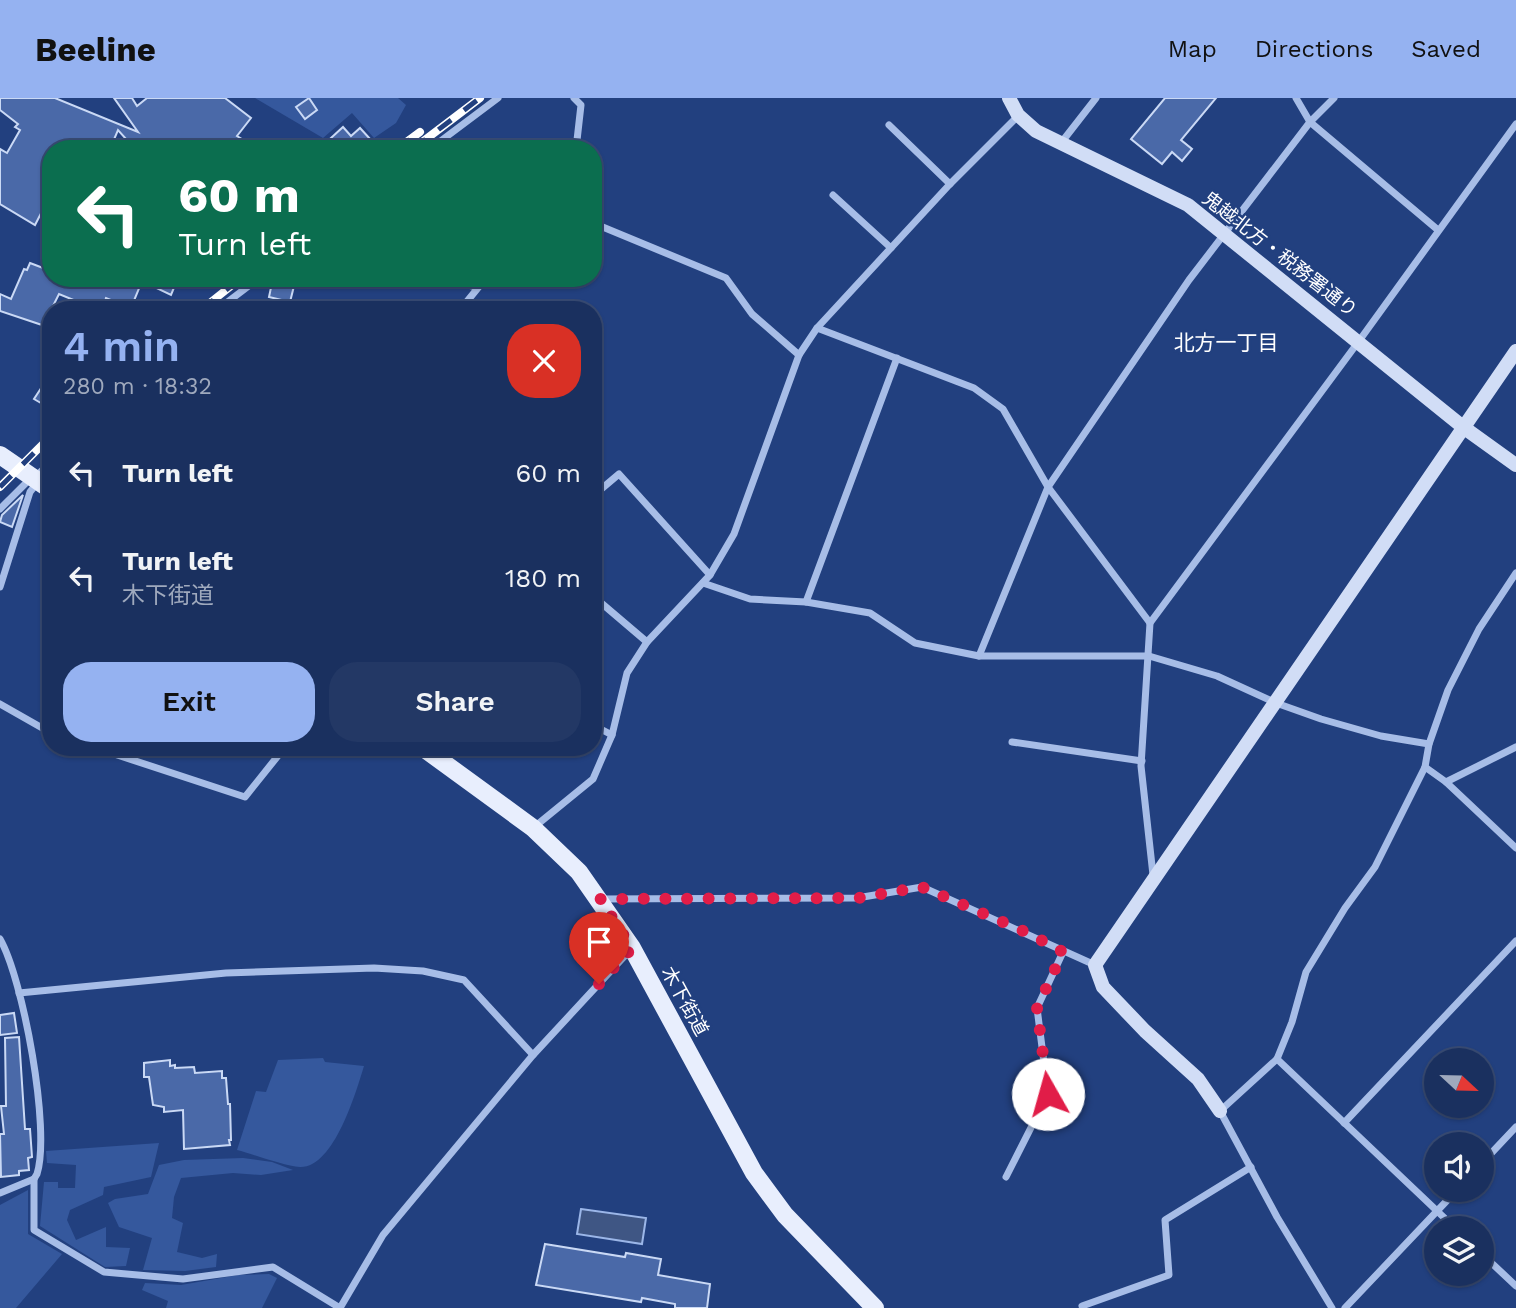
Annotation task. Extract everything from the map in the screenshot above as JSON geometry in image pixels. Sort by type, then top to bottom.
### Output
[{"type":"main road","points":[[0,454],[39,482]]},
{"type":"main road","name":"木下街道","points":[[434,756],[533,828],[561,852],[600,899],[632,948],[754,1173],[785,1214],[875,1308]]},
{"type":"street","points":[[442,140],[498,98]]},
{"type":"street","points":[[574,98],[581,105],[577,140]]},
{"type":"street","name":"鬼越北方・税務署通り","points":[[1009,98],[1018,115],[1036,131],[1188,205],[1464,427],[1516,465]]},
{"type":"street","points":[[1061,143],[1096,98]]},
{"type":"street","points":[[1296,98],[1310,122],[1438,230]]},
{"type":"street","points":[[979,656],[1048,487],[1189,280],[1310,122],[1334,98]]},
{"type":"street","points":[[533,828],[593,779],[612,735],[627,673],[646,642],[710,575],[734,534],[799,355],[817,328],[1018,115]]},
{"type":"street","points":[[1154,880],[1142,761],[1150,623],[1516,124]]},
{"type":"street","points":[[889,125],[950,184]]},
{"type":"street","points":[[833,195],[891,248]]},
{"type":"street","points":[[602,227],[726,278],[752,314],[799,355]]},
{"type":"street","points":[[229,301],[247,287]]},
{"type":"street","points":[[467,301],[477,288],[473,287]]},
{"type":"street","points":[[817,328],[974,388],[1003,409],[1048,487],[1150,623]]},
{"type":"street","points":[[1095,965],[1516,351]]},
{"type":"street","points":[[806,602],[897,358]]},
{"type":"street","points":[[602,489],[620,474],[710,575]]},
{"type":"street","points":[[0,509],[39,482]]},
{"type":"street","points":[[0,587],[30,492],[39,482]]},
{"type":"street","points":[[1220,1111],[1276,1059],[1292,1022],[1306,972],[1345,908],[1375,867],[1425,766],[1429,744],[1448,690],[1479,629],[1516,573]]},
{"type":"street","points":[[703,583],[750,599],[806,602],[870,614],[915,643],[979,656],[1149,656],[1217,676],[1276,703],[1370,734],[1429,744]]},
{"type":"street","points":[[602,604],[646,642]]},
{"type":"street","points":[[0,704],[42,728]]},
{"type":"street","points":[[602,730],[612,735]]},
{"type":"street","points":[[1012,742],[1142,761]]},
{"type":"street","points":[[1446,782],[1516,747]]},
{"type":"street","points":[[120,756],[245,797],[278,756]]},
{"type":"street","points":[[1425,766],[1446,782],[1516,848]]},
{"type":"street","points":[[600,899],[858,898],[922,887],[1095,965],[1103,988],[1198,1079],[1220,1111],[1277,1217],[1332,1308]]},
{"type":"street","points":[[0,939],[8,952],[34,1064],[40,1120],[39,1168],[34,1179],[34,1230],[104,1272],[183,1279],[273,1267],[340,1308],[383,1235],[533,1055],[632,948]]},
{"type":"street","points":[[1345,1123],[1516,941]]},
{"type":"street","points":[[1006,1177],[1048,1094],[1037,1008],[1063,952]]},
{"type":"street","points":[[19,993],[226,974],[374,968],[423,971],[464,980],[533,1055]]},
{"type":"street","points":[[1276,1059],[1442,1216]]},
{"type":"street","points":[[1494,1150],[1516,1127]]},
{"type":"street","points":[[1082,1306],[1169,1275],[1165,1220],[1251,1167]]},
{"type":"street","points":[[0,1193],[34,1179]]},
{"type":"street","points":[[1345,1308],[1446,1202]]},
{"type":"street","points":[[1494,1265],[1516,1286]]},
{"type":"shaded area","points":[[255,98],[398,98],[406,105],[396,123],[374,138],[352,113],[323,138]]},
{"type":"shaded area","points":[[323,1058],[325,1062],[364,1066],[342,1127],[323,1155],[312,1164],[300,1167],[237,1150],[256,1091],[266,1092],[278,1060]]},
{"type":"shaded area","points":[[159,1143],[151,1177],[104,1187],[103,1195],[70,1210],[67,1220],[76,1240],[106,1227],[106,1247],[130,1248],[126,1266],[105,1267],[40,1226],[44,1182],[58,1182],[58,1188],[75,1188],[76,1165],[47,1163],[46,1151]]},
{"type":"shaded area","points":[[243,1158],[272,1162],[293,1170],[261,1175],[233,1173],[181,1178],[174,1197],[172,1218],[183,1223],[177,1252],[202,1258],[217,1254],[216,1267],[185,1271],[143,1270],[152,1238],[119,1227],[108,1203],[115,1199],[148,1194],[159,1165],[184,1160]]},
{"type":"shaded area","points":[[28,1190],[28,1234],[62,1254],[16,1308],[0,1308],[0,1205]]},
{"type":"shaded area","points":[[581,1209],[646,1218],[642,1244],[577,1234]]},
{"type":"shaded area","points":[[269,1274],[277,1278],[262,1308],[166,1308],[168,1301],[142,1290],[145,1283],[181,1285],[238,1275]]},
{"type":"building","points":[[0,98],[55,98],[138,132],[114,98],[132,98],[137,106],[147,98],[225,98],[251,118],[237,136],[243,140],[127,140],[118,130],[114,140],[42,140],[42,211],[35,225],[0,204],[0,149],[7,153],[20,130],[15,127],[18,124],[0,110]]},
{"type":"building","points":[[309,98],[317,110],[305,119],[296,107]]},
{"type":"building","points":[[1165,98],[1216,98],[1181,140],[1192,149],[1182,161],[1172,152],[1162,164],[1131,139]]},
{"type":"building","points":[[343,127],[351,136],[360,128],[371,140],[329,140]]},
{"type":"building","points":[[30,263],[42,268],[42,287],[140,287],[134,301],[114,301],[106,298],[105,301],[76,301],[59,294],[56,301],[42,301],[42,325],[0,311],[0,294],[11,299],[24,269],[27,270]]},
{"type":"building","points":[[154,287],[174,287],[171,295]]},
{"type":"building","points":[[271,287],[294,287],[290,301],[269,297]]},
{"type":"building","points":[[42,387],[42,404],[34,399]]},
{"type":"building","points":[[23,495],[12,527],[0,522],[2,515]]},
{"type":"building","points":[[14,1013],[17,1033],[0,1035],[0,1015]]},
{"type":"building","points":[[19,1037],[25,1129],[30,1129],[32,1157],[28,1158],[29,1170],[19,1171],[19,1175],[1,1177],[0,1134],[4,1134],[1,1106],[6,1106],[5,1038]]},
{"type":"building","points":[[170,1060],[170,1066],[194,1067],[195,1073],[222,1071],[222,1078],[226,1078],[230,1104],[230,1145],[184,1149],[183,1110],[164,1112],[164,1107],[153,1105],[149,1077],[144,1077],[144,1063]]},
{"type":"building","points":[[545,1244],[625,1257],[626,1253],[661,1259],[658,1275],[710,1284],[707,1308],[675,1308],[675,1304],[642,1298],[641,1302],[536,1285]]},
{"type":"railway","points":[[425,140],[480,98]]},
{"type":"railway","points":[[409,140],[420,132]]},
{"type":"railway","points":[[212,301],[230,287]]},
{"type":"railway","points":[[0,487],[42,445]]},
{"type":"district","name":"北方一丁目","points":[[1226,342]]},
{"type":"route","points":[[599,984],[632,948],[600,899],[858,898],[922,887],[1028,933],[1063,952],[1037,1008],[1048,1094]]}]
